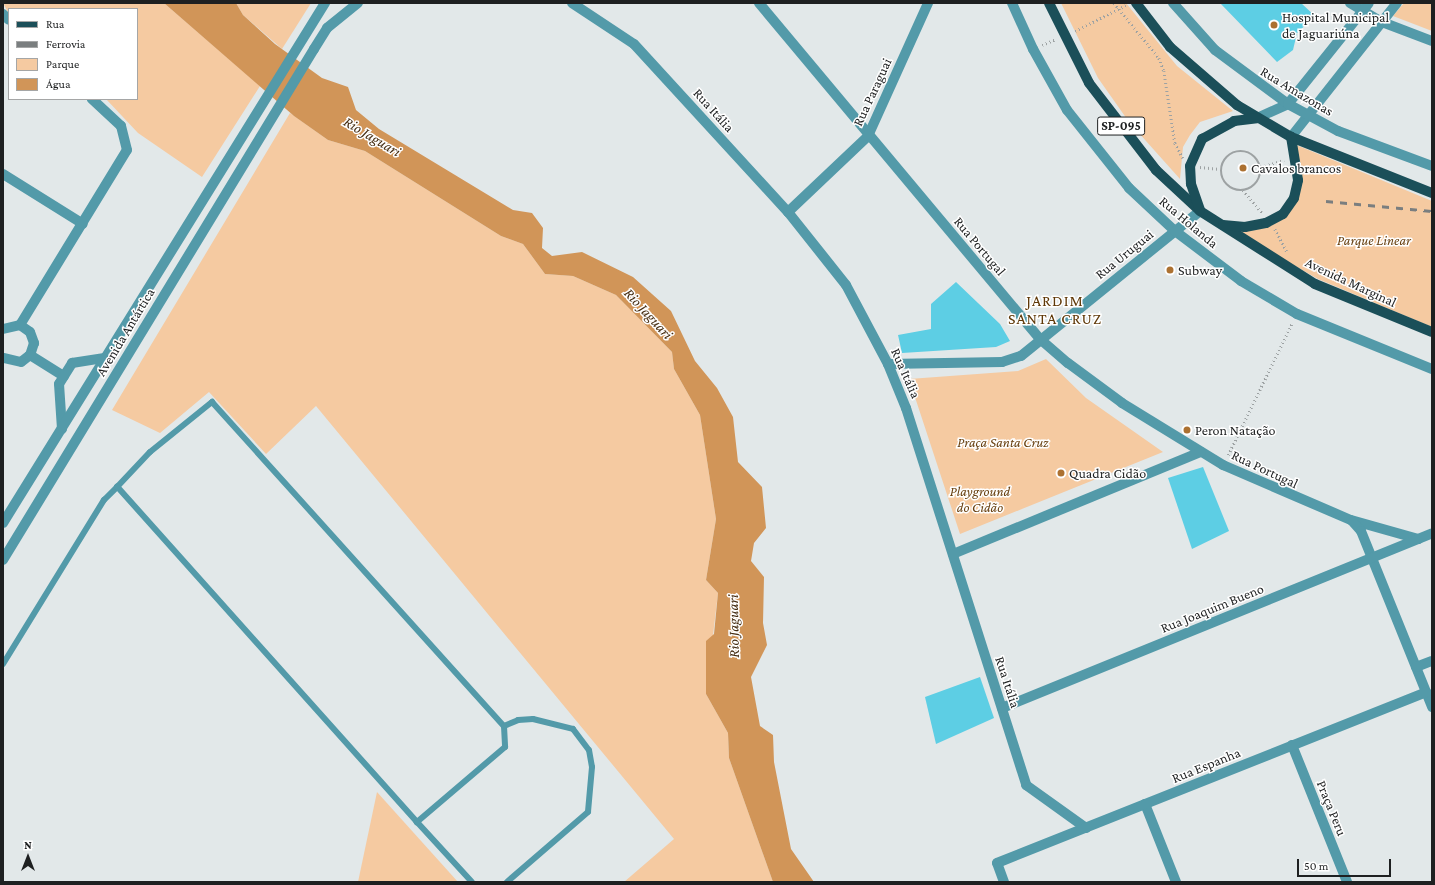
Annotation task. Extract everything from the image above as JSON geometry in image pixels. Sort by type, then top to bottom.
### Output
[{"type":"main road","name":"SP-095","points":[[1049,3],[1063,36],[1089,83],[1127,135],[1156,170],[1200,211],[1222,225]]},
{"type":"main road","points":[[1136,3],[1170,47],[1257,118],[1291,137],[1432,193]]},
{"type":"main road","points":[[1200,211],[1191,184],[1190,166],[1202,139],[1216,128],[1257,118]]},
{"type":"main road","points":[[1222,225],[1245,227],[1269,222],[1283,214],[1294,198],[1298,180],[1291,137]]},
{"type":"main road","name":"Avenida Marginal","points":[[1222,225],[1315,284],[1432,332]]},
{"type":"street","name":"Avenida Antártica","points":[[3,523],[325,3]]},
{"type":"street","name":"Avenida Antártica","points":[[3,560],[327,28],[358,3]]},
{"type":"street","name":"Rua Portugal","points":[[759,3],[868,136],[1040,340],[1122,403],[1223,465],[1351,520],[1418,539]]},
{"type":"street","name":"Rua Paraguai","points":[[788,212],[868,136],[928,3]]},
{"type":"street","name":"Rua Holanda","points":[[1012,3],[1033,49],[1067,110],[1098,151],[1129,188],[1175,231],[1241,281],[1297,314],[1432,369]]},
{"type":"street","name":"Rua Amazonas","points":[[1173,3],[1215,50],[1288,104],[1338,131],[1432,166]]},
{"type":"street","points":[[1350,3],[1366,7],[1382,22],[1432,41]]},
{"type":"street","points":[[1291,137],[1397,3]]},
{"type":"street","name":"Rua Itália","points":[[576,4],[634,44],[788,212],[846,285],[888,364],[952,554],[1026,784],[1086,828]]},
{"type":"street","points":[[1257,118],[1288,104],[1366,7]]},
{"type":"street","points":[[3,329],[20,325],[127,150],[121,126],[93,100]]},
{"type":"street","points":[[3,174],[82,224]]},
{"type":"street","name":"Rua Uruguai","points":[[888,364],[1002,362],[1021,356],[1200,211]]},
{"type":"street","points":[[3,358],[21,362],[30,355],[34,344],[30,332],[20,325]]},
{"type":"street","points":[[30,355],[64,376]]},
{"type":"street","points":[[62,428],[59,384],[72,363],[105,358]]},
{"type":"street","points":[[952,554],[1201,452]]},
{"type":"street","points":[[1351,520],[1361,530],[1432,707]]},
{"type":"street","name":"Rua Joaquim Bueno","points":[[1002,708],[1432,533]]},
{"type":"street","points":[[1416,668],[1432,661]]},
{"type":"street","name":"Rua Espanha","points":[[1004,882],[997,863],[1426,692]]},
{"type":"street","name":"Praça Peru","points":[[1292,745],[1347,882]]},
{"type":"street","points":[[1145,804],[1176,882]]},
{"type":"lane","points":[[3,664],[104,500],[150,452],[212,402],[504,726],[505,747],[417,822]]},
{"type":"lane","points":[[117,487],[472,882]]},
{"type":"lane","points":[[504,726],[518,720],[533,719],[573,729],[589,750],[592,767],[588,812],[507,882]]},
{"type":"path","points":[[1114,3],[1118,11],[1159,58],[1164,71],[1175,143],[1190,166],[1220,169]]},
{"type":"path","points":[[1033,49],[1118,11],[1129,3]]},
{"type":"path","points":[[1241,151],[1252,154],[1261,167],[1260,179],[1243,190],[1228,188],[1220,169],[1227,157],[1241,151]]},
{"type":"path","points":[[1261,167],[1294,157]]},
{"type":"path","points":[[1243,190],[1269,222],[1290,258]]},
{"type":"path","points":[[1223,465],[1297,314]]},
{"type":"green space","points":[[3,3],[164,3],[260,86],[202,177],[138,133],[107,100],[138,100],[138,8],[8,8],[8,12]]},
{"type":"green space","points":[[236,3],[311,3],[282,49],[243,15]]},
{"type":"green space","points":[[1061,3],[1126,3],[1177,66],[1233,111],[1200,122],[1183,147],[1180,179],[1129,122],[1098,78]]},
{"type":"green space","points":[[1404,3],[1432,3],[1432,31],[1393,16]]},
{"type":"green space","points":[[290,113],[328,140],[365,151],[501,236],[523,244],[545,274],[573,276],[616,295],[672,352],[674,369],[700,415],[716,519],[706,580],[718,593],[706,694],[728,733],[729,758],[773,882],[624,882],[674,839],[316,406],[266,454],[209,392],[160,433],[112,410]]},
{"type":"green space","name":"Parque Linear","points":[[1294,144],[1432,201],[1432,327],[1318,279],[1230,229],[1266,225],[1296,197]]},
{"type":"green space","name":"Praça Santa Cruz","points":[[1046,359],[1086,398],[1163,452],[960,534],[909,379],[1018,371]]},
{"type":"green space","points":[[377,792],[458,882],[358,882]]},
{"type":"water","name":"Rio Jaguari","points":[[164,3],[236,3],[243,15],[275,44],[322,78],[348,87],[356,110],[379,129],[513,210],[532,213],[543,228],[542,248],[552,256],[582,252],[633,277],[671,311],[695,361],[717,388],[733,417],[738,462],[762,487],[766,528],[754,543],[751,561],[764,577],[763,623],[767,645],[751,677],[760,726],[773,735],[774,762],[791,849],[814,882],[773,882],[729,758],[728,733],[706,694],[706,641],[714,634],[718,593],[706,580],[716,519],[700,415],[674,369],[672,352],[616,295],[573,276],[545,274],[523,244],[501,236],[365,151],[328,140],[294,116]]},
{"type":"building","name":"Hospital Municipal de Jaguariúna","points":[[1220,3],[1301,3],[1315,16],[1297,33],[1293,50],[1277,62]]},
{"type":"building","points":[[956,282],[1000,324],[1010,341],[996,347],[902,353],[898,335],[931,329],[931,304]]},
{"type":"building","points":[[1203,467],[1229,531],[1192,549],[1168,478]]},
{"type":"building","points":[[980,677],[994,718],[936,744],[925,697]]},
{"type":"railway","points":[[1326,201],[1432,211]]},
{"type":"place","name":"Hospital Municipal de Jaguariúna","points":[[1274,25]]},
{"type":"place","name":"Cavalos brancos","points":[[1243,168]]},
{"type":"place","name":"Subway","points":[[1170,270]]},
{"type":"place","name":"Peron Natação","points":[[1187,430]]},
{"type":"place","name":"Quadra Cidão","points":[[1061,473]]},
{"type":"district","name":"JARDIM SANTA CRUZ","points":[[1055,310]]},
{"type":"park label","name":"Playground do Cidão","points":[[980,500]]}]
